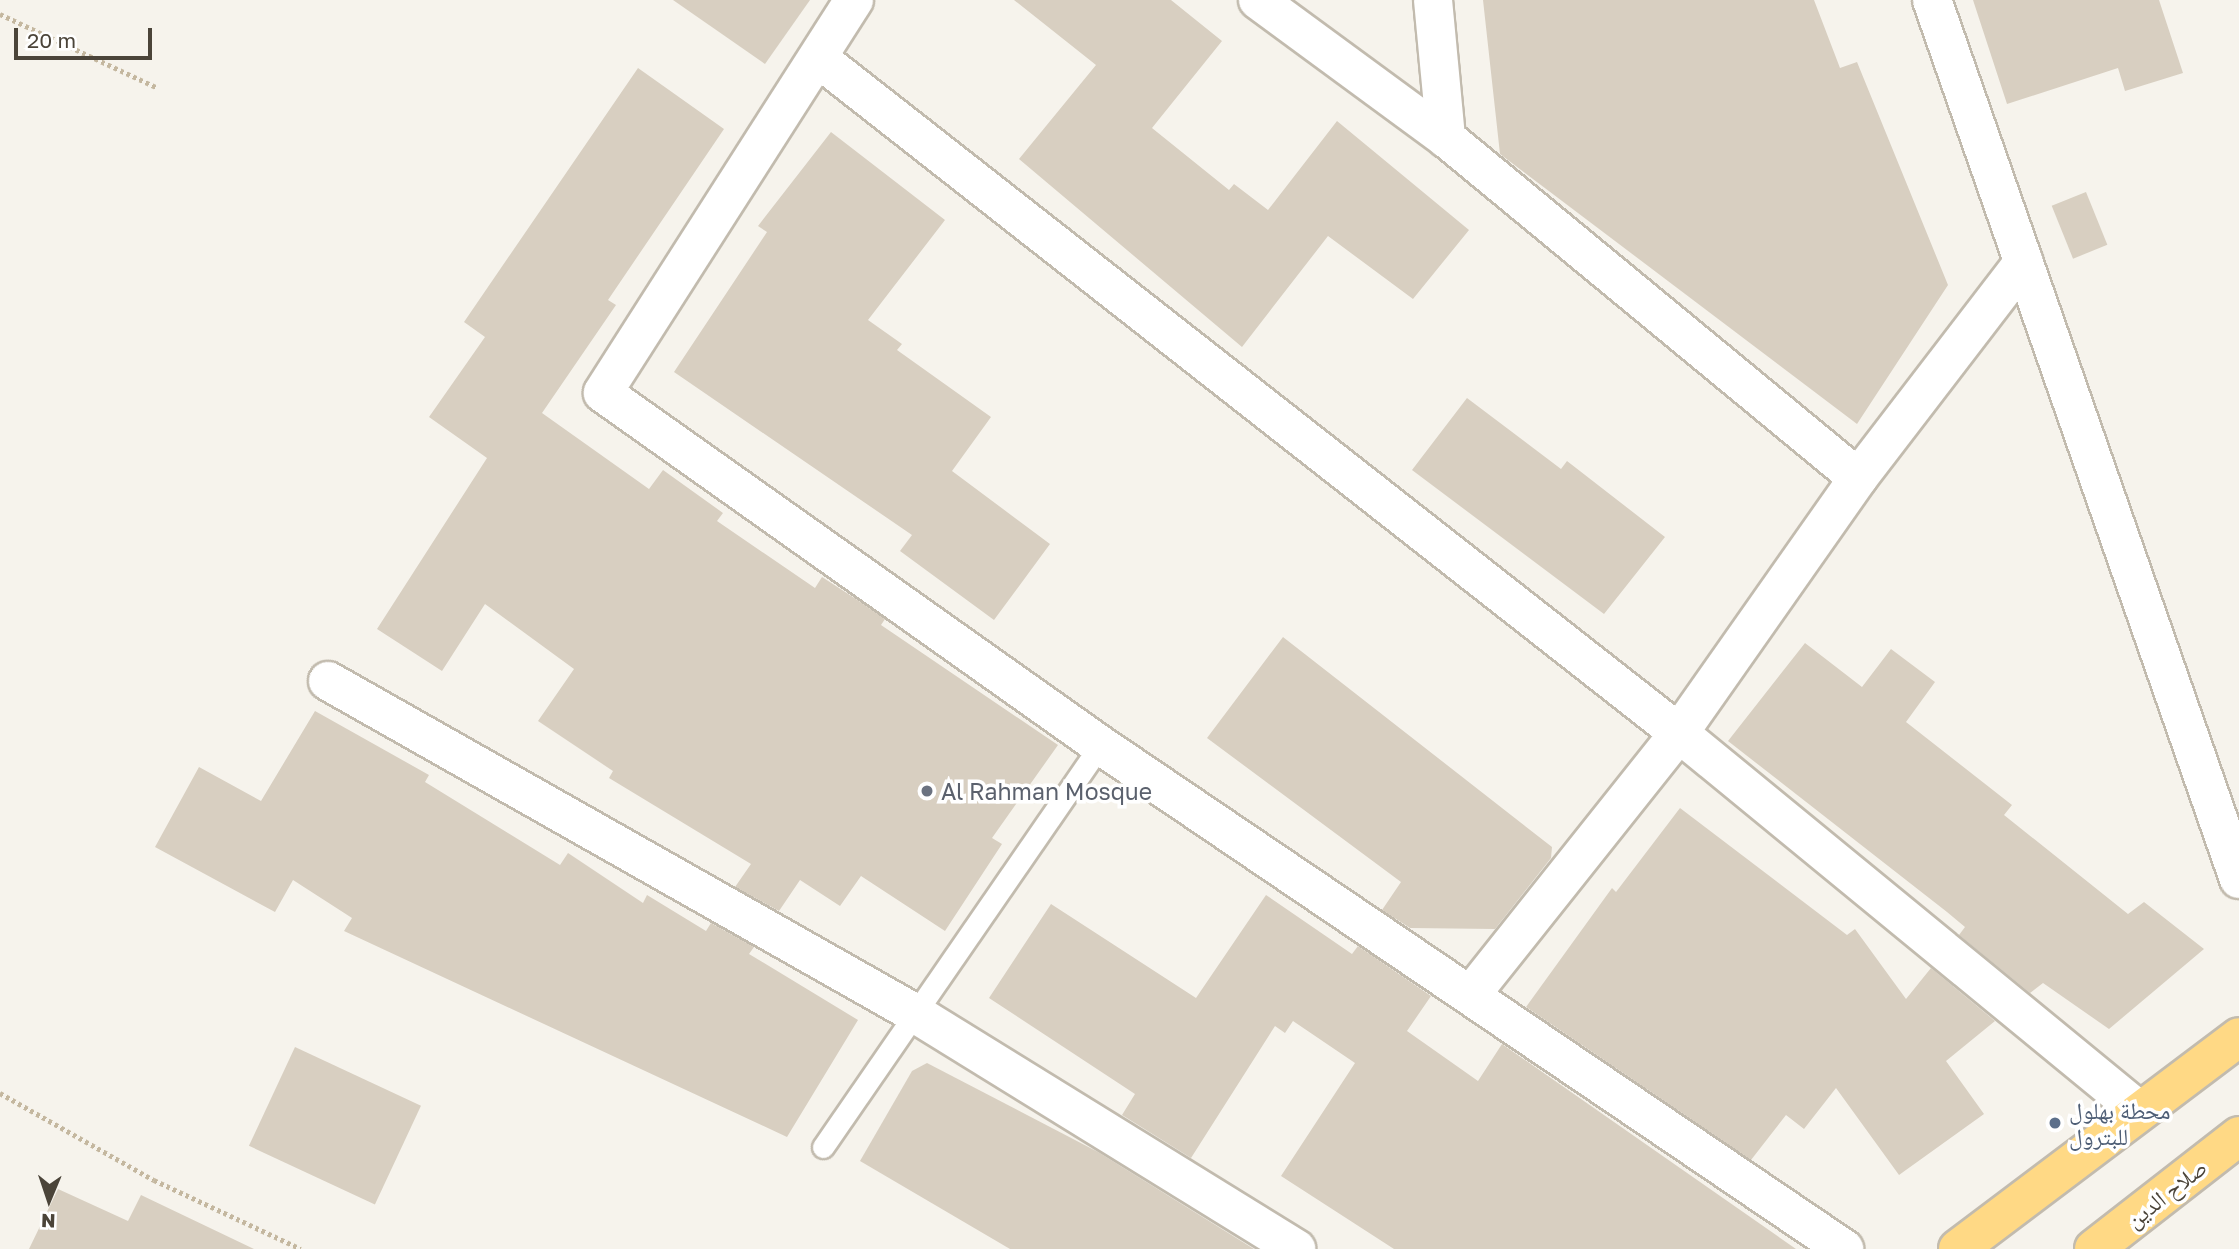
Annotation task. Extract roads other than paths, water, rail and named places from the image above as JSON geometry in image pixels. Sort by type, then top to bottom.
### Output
[{"type":"highway","points":[[1958,1249],[2137,1109],[2239,1037]]},
{"type":"highway","name":"صلاح الدين","points":[[2094,1249],[2239,1136]]},
{"type":"street","points":[[854,0],[603,393],[1100,745],[1473,992],[1844,1249]]},
{"type":"street","points":[[1258,0],[1446,138],[1858,478]]},
{"type":"street","points":[[1433,0],[1446,138]]},
{"type":"street","points":[[1932,0],[2239,878]]},
{"type":"street","points":[[818,58],[1679,733],[2137,1109]]},
{"type":"street","points":[[1473,992],[1679,733],[1858,478],[2024,262]]},
{"type":"street","points":[[328,681],[916,1014],[1296,1249]]},
{"type":"lane","points":[[823,1147],[1100,745]]},
{"type":"place","name":"Al Rahman Mosque","points":[[927,791]]},
{"type":"place","name":"محطة بهلول للبترول","points":[[2055,1123]]}]
